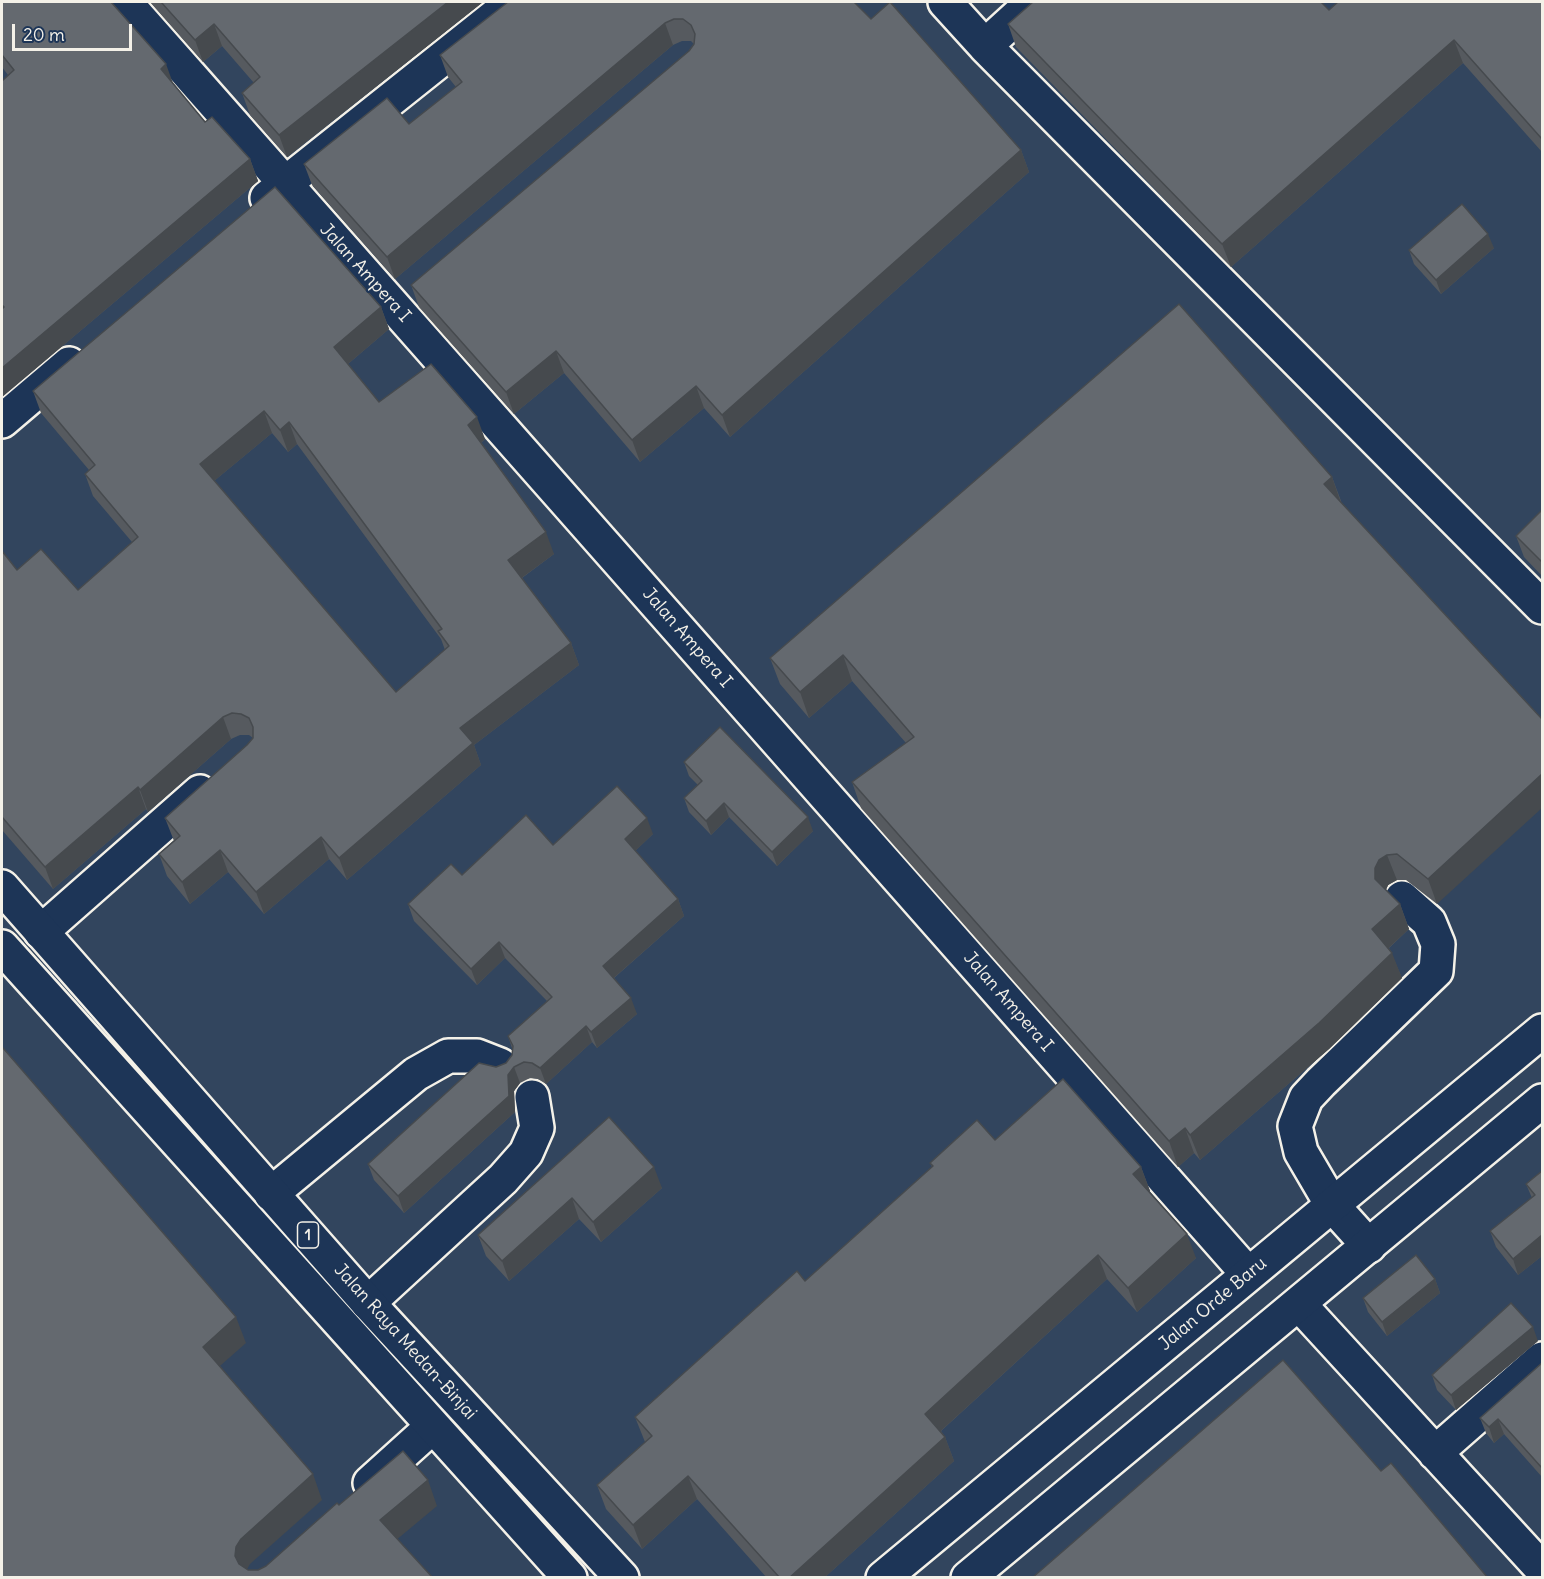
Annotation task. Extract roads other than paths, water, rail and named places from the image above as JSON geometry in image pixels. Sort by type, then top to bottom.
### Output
[{"type":"main road","name":"Jalan Ampera I","points":[[124,2],[1248,1274]]},
{"type":"main road","points":[[248,214],[513,2]]},
{"type":"main road","points":[[945,2],[985,46],[1542,608]]},
{"type":"main road","points":[[985,46],[1033,2]]},
{"type":"main road","points":[[393,305],[420,282]]},
{"type":"main road","points":[[2,421],[93,344]]},
{"type":"main road","points":[[41,932],[226,768]]},
{"type":"main road","name":"Jalan Raya Medan-Binjai","points":[[2,887],[368,1303],[622,1578]]},
{"type":"main road","points":[[1369,1246],[1332,1205],[1301,1152],[1295,1126],[1306,1098],[1436,971],[1438,944],[1429,921],[1402,898]]},
{"type":"main road","name":"Jalan Raya Medan-Binjai","points":[[2,947],[570,1578]]},
{"type":"main road","name":"Jalan Orde Baru","points":[[883,1578],[1542,1031]]},
{"type":"main road","points":[[271,1194],[416,1074],[448,1056],[477,1056],[500,1065]]},
{"type":"main road","points":[[368,1303],[503,1179],[526,1153],[537,1128],[532,1097]]},
{"type":"main road","points":[[969,1578],[1542,1101]]},
{"type":"main road","points":[[1299,1304],[1542,1569]]},
{"type":"main road","points":[[1435,1453],[1542,1359]]},
{"type":"main road","points":[[350,1500],[432,1427]]}]
